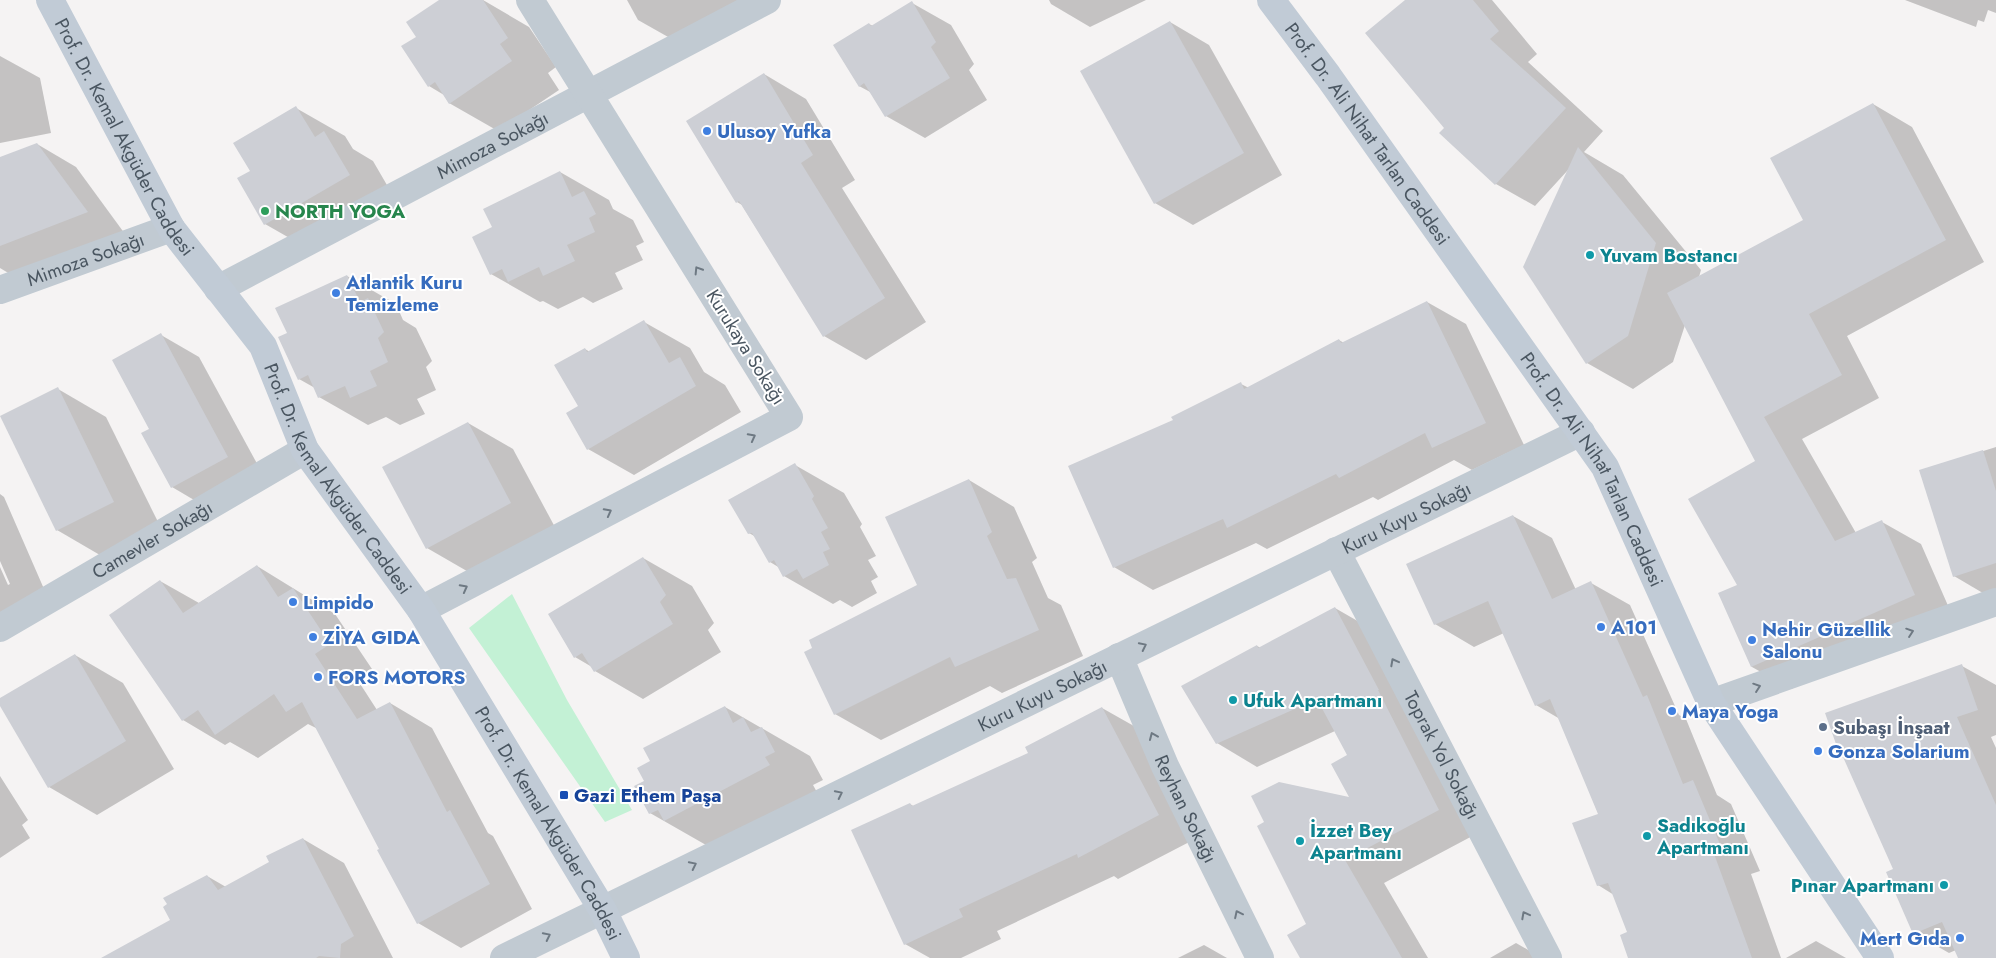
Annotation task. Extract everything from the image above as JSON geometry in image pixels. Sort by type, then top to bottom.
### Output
[{"type":"street","name":"Prof. Dr. Kemal Akgüder Caddesi","points":[[50,0],[171,228],[263,346],[305,450],[421,610],[602,910],[626,958]]},
{"type":"street","name":"Kurukaya Sokağı","points":[[421,610],[789,417],[530,0]]},
{"type":"street","name":"Mimoza Sokağı","points":[[218,289],[767,0]]},
{"type":"street","name":"Prof. Dr. Ali Nihat Tarlan Caddesi","points":[[1271,0],[1328,76],[1605,467],[1711,703],[1880,958]]},
{"type":"street","name":"Mimoza Sokağı","points":[[0,290],[171,228]]},
{"type":"street","name":"Kuru Kuyu Sokağı","points":[[504,958],[1581,432]]},
{"type":"street","name":"Camevler Sokağı","points":[[0,628],[305,450]]},
{"type":"street","name":"Toprak Yol Sokağı","points":[[1336,551],[1548,958]]},
{"type":"street","points":[[1711,703],[1996,602]]},
{"type":"street","name":"Reyhan Sokağı","points":[[1119,657],[1165,766],[1260,958]]},
{"type":"green space","points":[[512,594],[567,700],[632,810],[605,822],[469,628]]},
{"type":"building","points":[[439,0],[483,0],[508,38],[500,44],[512,61],[449,104],[435,82],[428,87],[401,46],[416,37],[406,22]]},
{"type":"building","points":[[1405,0],[1473,0],[1499,31],[1490,39],[1566,108],[1495,185],[1439,133],[1444,128],[1365,33]]},
{"type":"building","points":[[912,1],[936,42],[931,47],[950,78],[885,117],[864,83],[859,87],[833,45],[869,23],[871,26]]},
{"type":"building","points":[[1170,21],[1244,153],[1154,204],[1080,71]]},
{"type":"building","points":[[764,73],[813,155],[801,163],[885,298],[823,337],[739,201],[736,203],[686,121]]},
{"type":"building","points":[[1873,103],[1946,240],[1809,314],[1842,375],[1764,417],[1835,541],[1882,520],[1915,595],[1751,667],[1718,593],[1737,585],[1688,499],[1755,461],[1667,293],[1803,220],[1770,158]]},
{"type":"building","points":[[296,106],[315,137],[324,131],[350,175],[264,225],[237,178],[250,171],[233,143]]},
{"type":"building","points":[[37,143],[88,212],[0,246],[0,157]]},
{"type":"building","name":"Yuvam Bostancı","points":[[1578,147],[1656,243],[1628,336],[1586,364],[1523,267]]},
{"type":"building","points":[[560,171],[572,197],[584,191],[596,214],[589,218],[595,232],[567,245],[575,261],[543,276],[539,267],[508,282],[502,269],[490,275],[472,237],[492,227],[483,209]]},
{"type":"building","points":[[347,275],[360,302],[368,298],[384,332],[378,338],[388,362],[370,371],[377,386],[350,398],[345,386],[318,398],[308,375],[298,380],[278,337],[287,333],[275,308]]},
{"type":"building","points":[[1427,301],[1486,423],[1432,448],[1425,433],[1339,478],[1336,474],[1227,528],[1223,519],[1113,568],[1068,466],[1173,420],[1171,417],[1241,382],[1244,389],[1339,339],[1341,343]]},
{"type":"building","points":[[644,320],[669,363],[680,357],[696,386],[587,450],[566,413],[578,406],[554,365],[585,348],[587,352]]},
{"type":"building","points":[[161,333],[228,457],[171,488],[141,433],[149,429],[112,360]]},
{"type":"building","points":[[58,387],[114,502],[56,531],[0,416]]},
{"type":"building","points":[[468,422],[511,503],[426,549],[382,467]]},
{"type":"building","points":[[1983,450],[1996,491],[1996,563],[1953,577],[1919,470]]},
{"type":"building","points":[[795,463],[814,496],[812,499],[828,528],[821,532],[830,549],[823,552],[829,565],[803,579],[797,569],[783,577],[774,560],[769,563],[752,533],[748,534],[728,500]]},
{"type":"building","points":[[969,479],[992,532],[987,536],[1007,579],[1016,578],[1039,630],[955,667],[950,657],[834,715],[804,652],[812,648],[809,640],[917,585],[885,517]]},
{"type":"building","points":[[1513,515],[1552,599],[1591,581],[1643,697],[1647,695],[1683,784],[1693,780],[1722,849],[1713,851],[1752,958],[1628,958],[1620,935],[1627,932],[1608,883],[1597,886],[1572,823],[1598,814],[1550,699],[1535,706],[1488,601],[1434,625],[1406,564]]},
{"type":"building","points":[[643,557],[666,595],[660,602],[673,624],[594,672],[582,653],[574,658],[548,614]]},
{"type":"building","points":[[257,565],[278,597],[293,588],[330,644],[315,654],[357,719],[390,702],[447,812],[450,810],[490,884],[417,924],[302,702],[286,712],[274,694],[215,735],[198,710],[182,721],[109,615],[160,580],[183,613]]},
{"type":"building","points":[[1335,607],[1439,810],[1345,860],[1402,958],[1300,958],[1287,935],[1306,924],[1257,826],[1264,822],[1251,796],[1279,782],[1349,797],[1331,764],[1347,755],[1317,699],[1216,744],[1181,686],[1257,645],[1258,648]]},
{"type":"building","points":[[75,654],[126,741],[48,788],[0,706],[0,698]]},
{"type":"building","points":[[1962,664],[1978,710],[1957,717],[1996,805],[1996,958],[1958,958],[1942,922],[1913,934],[1886,872],[1893,869],[1843,757],[1841,758],[1825,713]]},
{"type":"building","points":[[725,706],[733,723],[743,717],[751,732],[762,727],[775,752],[765,757],[770,765],[664,821],[658,810],[649,814],[634,786],[644,781],[637,768],[650,761],[643,748]]},
{"type":"building","points":[[1102,707],[1159,815],[1078,858],[1077,854],[959,909],[963,917],[904,945],[851,830],[910,803],[912,806],[1028,753],[1025,747]]},
{"type":"building","points":[[303,838],[354,936],[341,944],[340,958],[319,956],[316,958],[101,958],[170,920],[163,907],[167,904],[163,898],[207,875],[218,890],[269,862],[266,856]]},
{"type":"place","name":"Ulusoy Yufka","points":[[707,131]]},
{"type":"place","name":"NORTH YOGA","points":[[265,211]]},
{"type":"place","name":"Yuvam Bostancı","points":[[1590,255]]},
{"type":"place","name":"Atlantik Kuru Temizleme","points":[[336,293]]},
{"type":"place","name":"Limpido","points":[[293,602]]},
{"type":"place","name":"A101","points":[[1601,627]]},
{"type":"place","name":"ZİYA GIDA","points":[[313,637]]},
{"type":"place","name":"Nehir Güzellik Salonu","points":[[1752,640]]},
{"type":"place","name":"FORS MOTORS","points":[[318,677]]},
{"type":"place","name":"Ufuk Apartmanı","points":[[1233,700]]},
{"type":"place","name":"Maya Yoga","points":[[1672,711]]},
{"type":"place","name":"Subaşı İnşaat","points":[[1823,727]]},
{"type":"place","name":"Gonza Solarium","points":[[1818,751]]},
{"type":"place","name":"Gazi Ethem Paşa","points":[[564,795]]},
{"type":"place","name":"Sadıkoğlu Apartmanı","points":[[1647,836]]},
{"type":"place","name":"İzzet Bey Apartmanı","points":[[1300,841]]},
{"type":"place","name":"Pınar Apartmanı","points":[[1944,885]]},
{"type":"place","name":"Mert Gıda","points":[[1960,938]]}]
